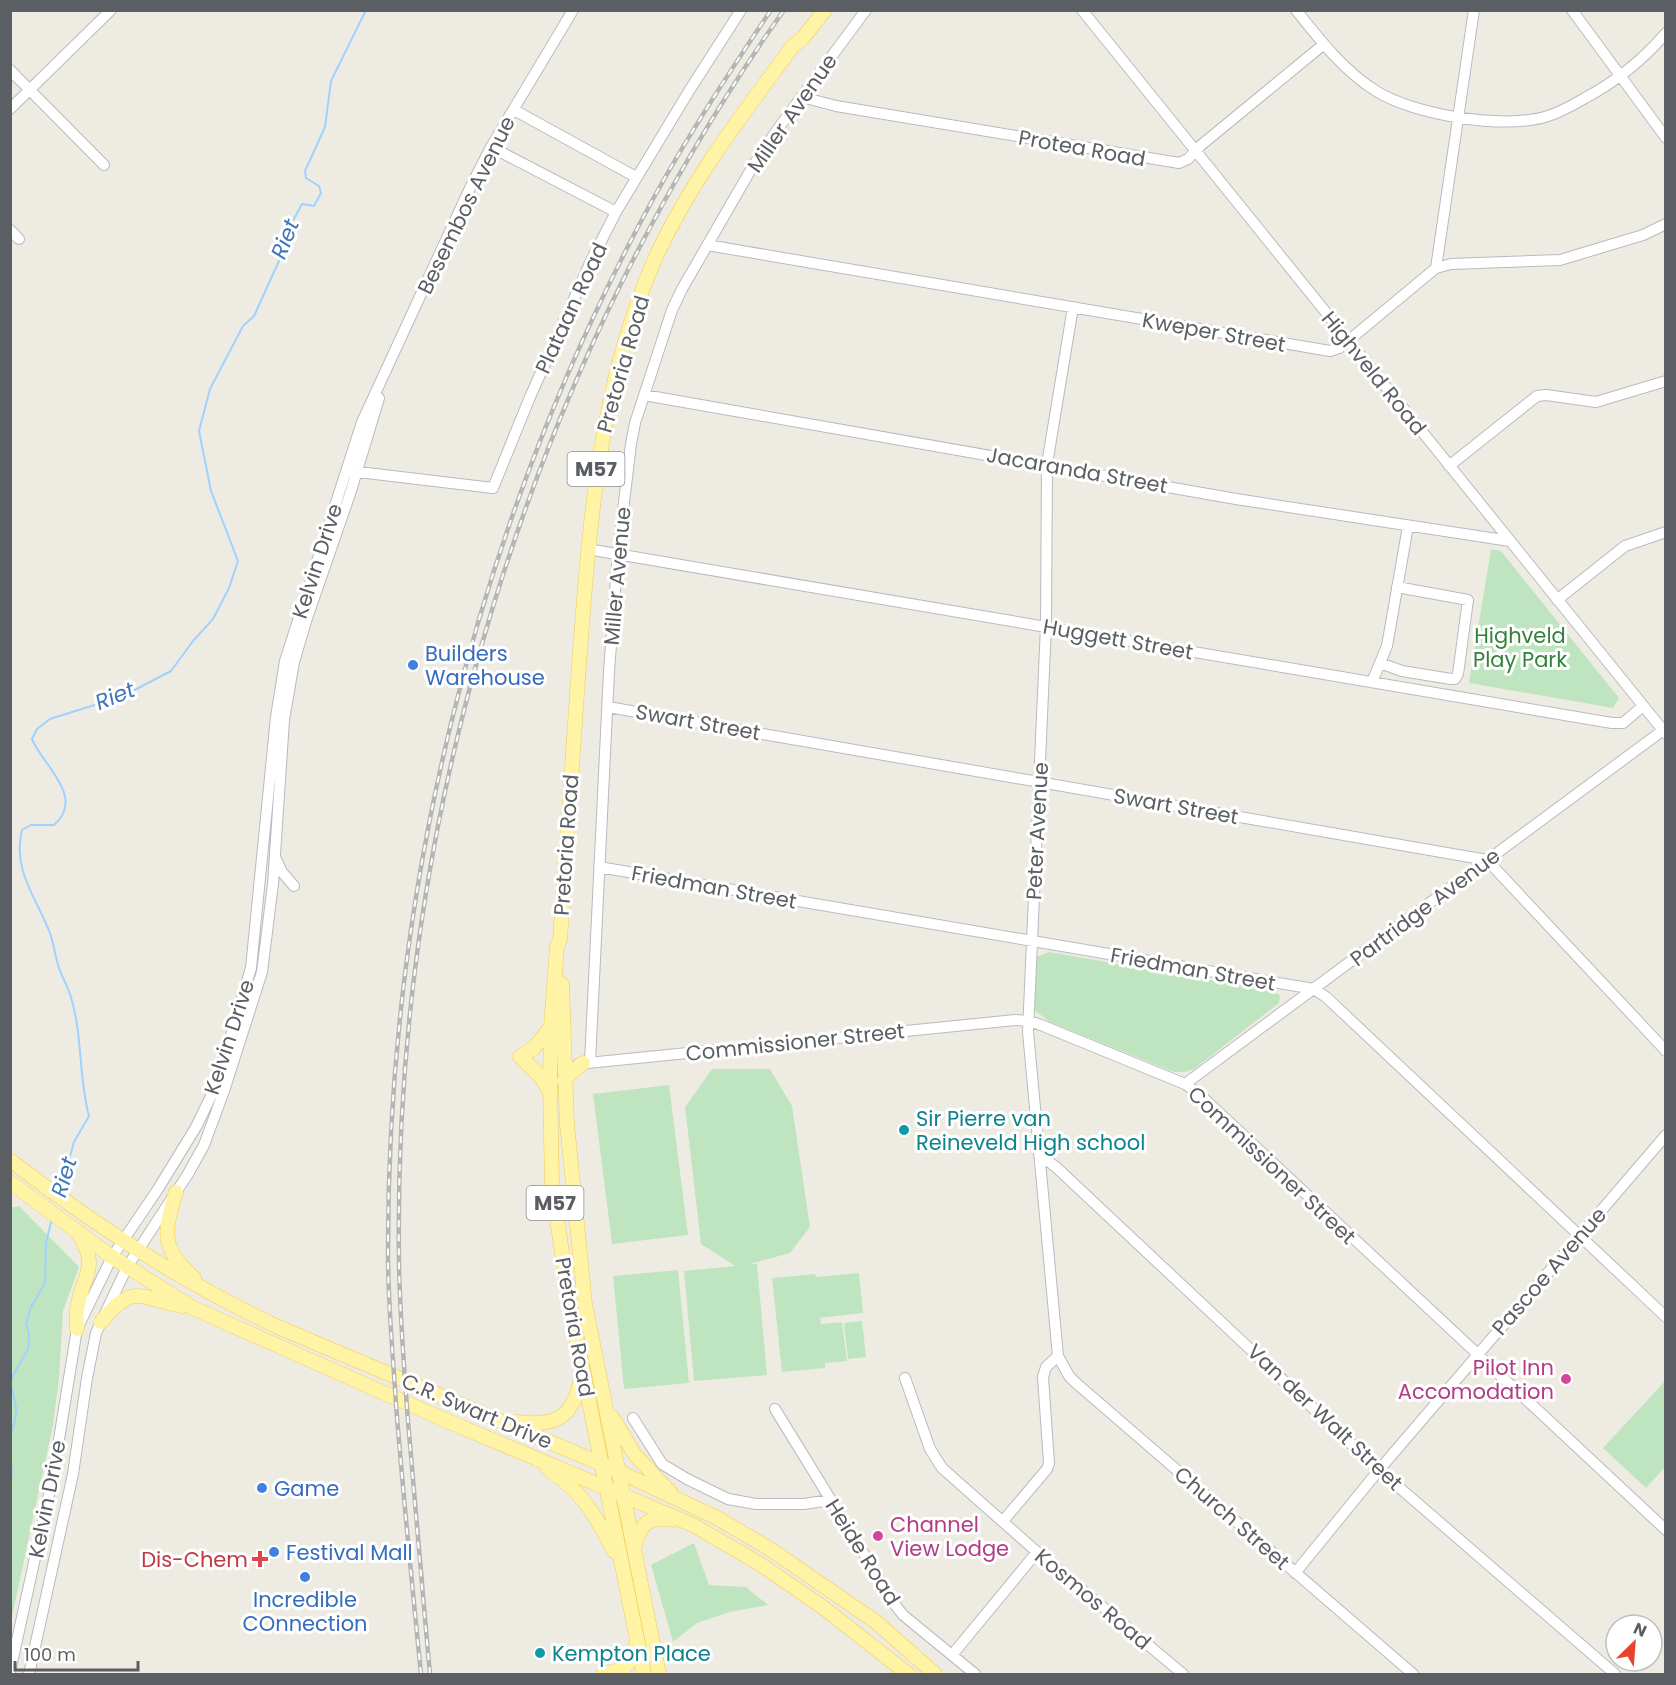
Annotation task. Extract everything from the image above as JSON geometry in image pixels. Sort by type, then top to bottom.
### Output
[{"type":"main road","name":"Pretoria Road","points":[[793,46],[798,33],[815,10]]},
{"type":"main road","name":"Pretoria Road","points":[[658,1674],[585,1304],[564,1082],[557,1065],[551,1027],[556,956],[560,940],[587,549],[594,482],[605,419],[626,338],[646,281],[675,221],[731,130],[793,46],[803,38],[825,10]]},
{"type":"main road","name":"Pretoria Road","points":[[560,940],[562,946],[557,1065],[550,1092],[552,1185],[582,1371],[644,1674]]},
{"type":"main road","points":[[550,1092],[541,1077],[520,1057],[534,1048],[551,1027]]},
{"type":"main road","points":[[564,1082],[571,1073],[587,1062]]},
{"type":"main road","name":"C.R. Swart Drive","points":[[10,1160],[64,1201],[122,1240],[225,1302],[278,1327],[618,1471],[677,1498],[770,1549],[876,1622],[935,1674]]},
{"type":"main road","name":"C.R. Swart Drive","points":[[14,1184],[112,1257],[193,1308],[282,1349],[693,1525],[760,1564],[817,1602],[908,1674]]},
{"type":"main road","points":[[176,1192],[167,1222],[166,1238],[169,1248],[180,1265],[225,1302]]},
{"type":"main road","points":[[77,1329],[77,1310],[90,1261],[79,1234]]},
{"type":"main road","points":[[100,1322],[116,1304],[134,1296],[147,1296],[193,1308]]},
{"type":"main road","points":[[499,1420],[543,1424],[559,1418],[573,1404],[577,1396],[582,1371]]},
{"type":"main road","points":[[607,1408],[635,1455],[677,1498]]},
{"type":"main road","points":[[520,1451],[575,1490],[591,1509],[622,1566]]},
{"type":"main road","points":[[634,1550],[640,1530],[652,1520],[659,1518],[693,1525]]},
{"type":"main road","points":[[603,1674],[616,1672],[626,1667],[632,1659],[637,1642]]},
{"type":"street","points":[[10,110],[111,10]]},
{"type":"street","name":"Besembos Avenue","points":[[385,375],[491,147],[573,10]]},
{"type":"street","name":"Plataan Road","points":[[352,471],[493,488],[530,397],[591,261],[616,212],[741,10]]},
{"type":"street","name":"Miller Avenue","points":[[587,1062],[618,552],[631,444],[644,395],[676,300],[753,166],[866,10]]},
{"type":"street","name":"Highveld Road","points":[[1082,10],[1664,731]]},
{"type":"street","points":[[1296,10],[1323,45],[1375,91],[1406,105],[1458,118],[1497,120],[1546,117],[1566,109],[1622,76],[1665,33]]},
{"type":"street","points":[[1474,10],[1436,268],[1451,264],[1560,260],[1643,235],[1665,224]]},
{"type":"street","points":[[1572,10],[1665,138]]},
{"type":"street","name":"Protea Road","points":[[801,97],[836,106],[1173,164],[1184,162],[1323,45]]},
{"type":"street","points":[[10,70],[104,165]]},
{"type":"street","points":[[514,110],[636,177]]},
{"type":"street","points":[[491,147],[616,212]]},
{"type":"street","points":[[10,230],[19,239]]},
{"type":"street","name":"Kweper Street","points":[[707,245],[1323,351],[1334,350],[1348,341],[1436,268]]},
{"type":"street","name":"Peter Avenue","points":[[1058,1356],[1029,1021],[1046,626],[1047,464],[1073,307]]},
{"type":"street","name":"Kelvin Drive","points":[[29,1674],[73,1474],[91,1356],[100,1322],[127,1267],[204,1145],[262,972],[275,856],[284,720],[294,662],[352,471],[362,422],[385,375]]},
{"type":"street","points":[[1449,466],[1537,396],[1546,395],[1596,402],[1665,381]]},
{"type":"street","name":"Jacaranda Street","points":[[644,395],[1236,498],[1510,541]]},
{"type":"street","name":"Kelvin Drive","points":[[10,1672],[53,1476],[77,1329],[122,1240],[158,1190],[196,1128],[216,1086],[251,968],[276,717],[285,661],[352,471]]},
{"type":"street","points":[[1372,682],[1387,645],[1408,526]]},
{"type":"street","points":[[1557,600],[1625,546],[1665,532]]},
{"type":"street","name":"Huggett Street","points":[[587,549],[618,552],[1612,723],[1623,723],[1643,706]]},
{"type":"street","points":[[1380,663],[1402,671],[1452,679],[1455,679],[1458,674],[1468,600],[1397,587]]},
{"type":"street","name":"Swart Street","points":[[608,707],[1487,860]]},
{"type":"street","name":"Partridge Avenue","points":[[1185,1084],[1664,731]]},
{"type":"street","points":[[275,856],[282,872],[294,886]]},
{"type":"street","points":[[1487,860],[1665,1051]]},
{"type":"street","name":"Friedman Street","points":[[599,867],[1314,989],[1326,997],[1665,1317]]},
{"type":"street","name":"Commissioner Street","points":[[557,1065],[1004,1021],[1029,1021],[1185,1084],[1665,1530]]},
{"type":"street","name":"Pascoe Avenue","points":[[1296,1573],[1379,1470],[1665,1135]]},
{"type":"street","name":"Van der Walt Street","points":[[1040,1154],[1379,1470],[1615,1674]]},
{"type":"street","points":[[1003,1521],[1049,1463],[1042,1377],[1046,1367],[1058,1356]]},
{"type":"street","name":"Church Street","points":[[1058,1356],[1069,1376],[1076,1383],[1413,1674]]},
{"type":"street","name":"Kosmos Road","points":[[905,1378],[934,1459],[1037,1552],[1183,1674]]},
{"type":"street","name":"Heide Road","points":[[775,1409],[896,1606],[903,1615],[975,1674]]},
{"type":"street","points":[[633,1418],[662,1464],[728,1499],[756,1504],[804,1504],[830,1500]]},
{"type":"street","points":[[952,1655],[1037,1552]]},
{"type":"green space","name":"Highveld Play Park","points":[[1491,549],[1501,551],[1619,698],[1613,708],[1469,683]]},
{"type":"green space","points":[[1049,952],[1274,991],[1280,996],[1279,1003],[1194,1069],[1174,1072],[1050,1022],[1034,1010],[1034,963],[1037,957]]},
{"type":"green space","points":[[712,1069],[770,1069],[792,1106],[810,1227],[790,1253],[750,1264],[757,1264],[767,1375],[694,1381],[684,1271],[735,1266],[701,1244],[685,1107]]},
{"type":"green space","points":[[669,1085],[688,1235],[612,1244],[593,1094]]},
{"type":"green space","points":[[19,1206],[79,1267],[63,1311],[59,1378],[53,1425],[11,1621],[10,1208]]},
{"type":"green space","points":[[678,1270],[689,1383],[624,1389],[613,1276]]},
{"type":"green space","points":[[859,1273],[863,1313],[820,1318],[821,1324],[842,1322],[847,1361],[825,1363],[825,1368],[782,1372],[772,1278]]},
{"type":"green space","points":[[862,1321],[866,1357],[848,1359],[844,1323]]},
{"type":"green space","points":[[1665,1381],[1665,1467],[1646,1488],[1603,1448]]},
{"type":"green space","points":[[694,1543],[709,1585],[746,1587],[768,1605],[730,1612],[697,1623],[673,1642],[651,1565]]},
{"type":"waterway","name":"Riet","points":[[60,1192],[74,1142],[89,1116],[74,1009],[50,933],[27,883],[20,858],[22,830],[31,825],[54,825],[63,814],[66,804],[59,782],[32,739],[37,729],[50,719],[123,696],[171,671],[213,619],[229,588],[238,561],[211,491],[199,431],[210,389],[243,326],[254,316],[279,261],[289,228],[302,204],[314,206],[321,193],[319,186],[306,178],[305,171],[325,127],[331,81],[366,10]]},
{"type":"waterway","name":"Riet","points":[[10,1381],[28,1349],[29,1334],[26,1324],[31,1307],[45,1283],[46,1243],[52,1218]]},
{"type":"waterway","name":"Riet","points":[[10,1383],[16,1410],[10,1436]]},
{"type":"waterway","name":"Riet","points":[[10,1451],[12,1473],[10,1482]]},
{"type":"railway","points":[[421,1674],[396,1404],[390,1311],[388,1255],[392,1122],[403,989],[423,857],[450,726],[486,597],[529,471],[580,347],[638,227],[669,171],[771,10]]},
{"type":"railway","points":[[430,1674],[401,1323],[399,1264],[403,1098],[420,932],[450,768],[493,607],[548,449],[615,297],[694,150],[784,10]]},
{"type":"place","name":"Builders Warehouse","points":[[413,665]]},
{"type":"place","name":"Sir Pierre van Reineveld High school","points":[[904,1130]]},
{"type":"place","name":"Pilot Inn Accomodation","points":[[1566,1379]]},
{"type":"place","name":"Game","points":[[262,1488]]},
{"type":"place","name":"Channel View Lodge","points":[[878,1536]]},
{"type":"place","name":"Festival Mall","points":[[274,1552]]},
{"type":"place","name":"Dis-Chem","points":[[260,1559]]},
{"type":"place","name":"Incredible COnnection","points":[[305,1577]]},
{"type":"place","name":"Kempton Place","points":[[540,1653]]}]
